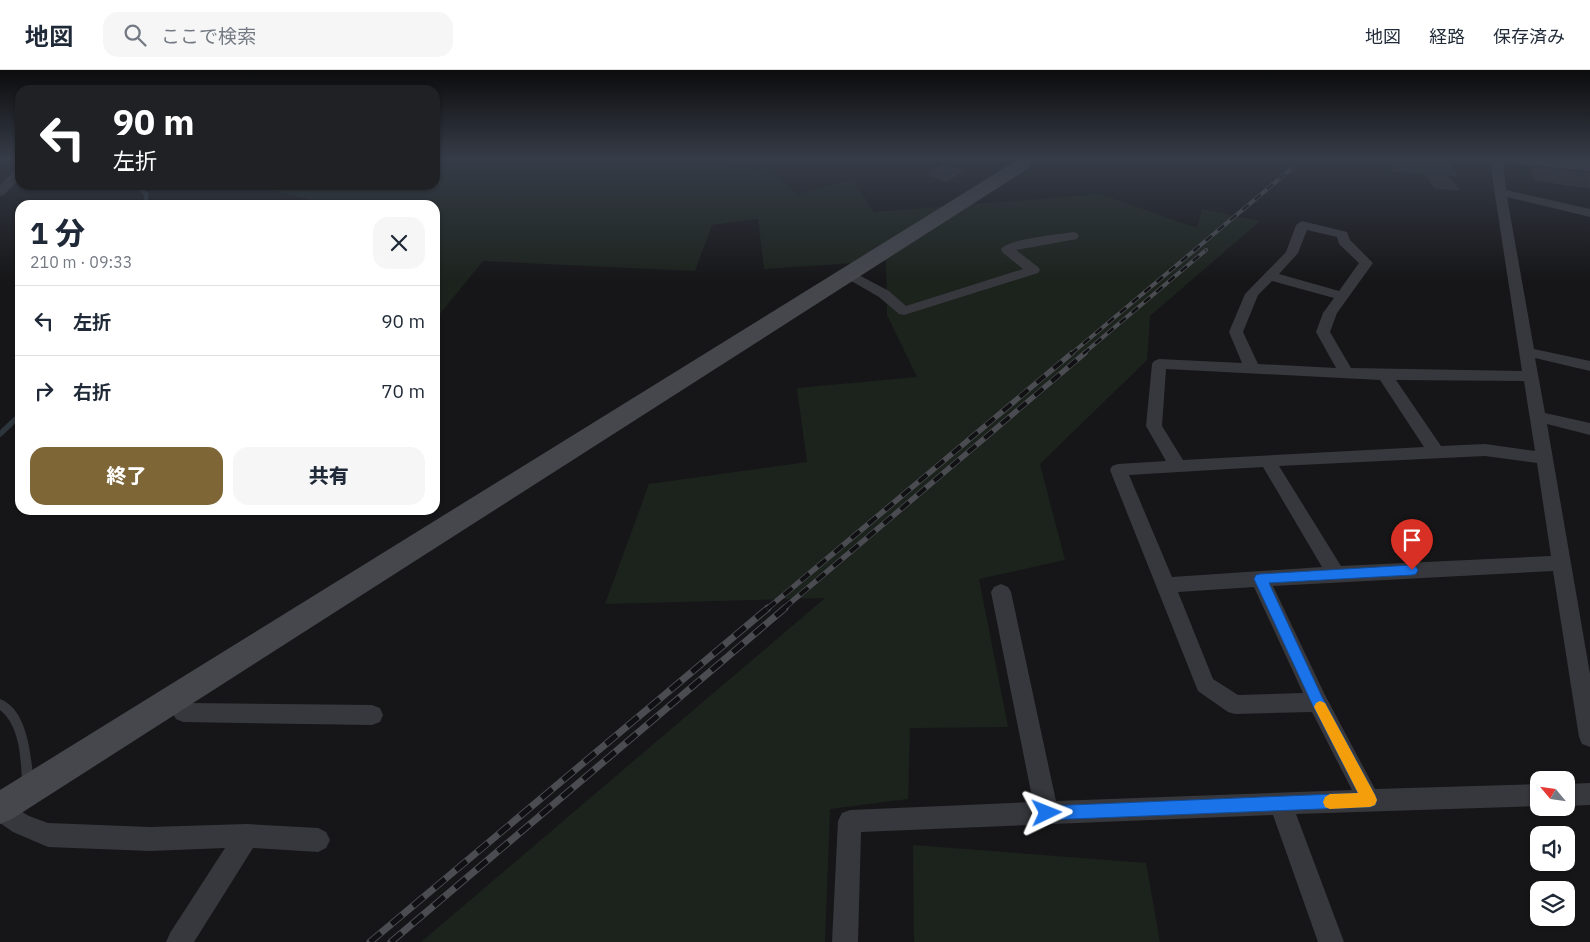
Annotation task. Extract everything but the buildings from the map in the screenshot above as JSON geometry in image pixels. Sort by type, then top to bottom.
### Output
[{"type":"street","points":[[318,840],[247,836],[150,839],[48,835],[21,824],[0,809],[967,200]]},
{"type":"street","points":[[1502,200],[1590,737]]},
{"type":"street","points":[[1534,200],[1590,213]]},
{"type":"street","points":[[1252,368],[1236,332],[1252,294],[1292,252],[1302,225],[1343,235],[1344,241],[1366,263],[1330,313],[1323,332],[1346,373]]},
{"type":"street","points":[[848,275],[884,294],[904,311],[1033,270],[1007,249],[1073,236]]},
{"type":"street","points":[[1269,276],[1342,296]]},
{"type":"street","points":[[1528,352],[1590,366]]},
{"type":"street","points":[[1178,466],[1154,426],[1159,364],[1385,375],[1531,376]]},
{"type":"street","points":[[1385,375],[1436,452]]},
{"type":"street","points":[[1538,417],[1590,429]]},
{"type":"street","points":[[1318,702],[1234,705],[1205,685],[1118,470],[1485,450],[1545,458]]},
{"type":"street","points":[[1268,461],[1336,574]]},
{"type":"street","points":[[1166,585],[1336,574],[1561,563]]},
{"type":"street","points":[[1260,579],[1318,702],[1370,800]]},
{"type":"street","points":[[1002,592],[1047,813]]},
{"type":"street","points":[[174,698],[183,712],[372,714]]},
{"type":"street","points":[[1575,794],[1590,794]]},
{"type":"street","points":[[845,942],[850,821],[1530,795]]},
{"type":"street","points":[[1280,804],[1331,942]]},
{"type":"street","points":[[179,942],[247,836]]},
{"type":"lane","points":[[0,704],[5,707],[18,726],[26,754],[29,790]]},
{"type":"shaded area","points":[[310,200],[866,200],[874,212],[1028,200],[1115,200],[1197,228],[1202,209],[1260,221],[1150,316],[1147,360],[1040,464],[1065,560],[979,579],[1008,727],[910,728],[908,799],[830,809],[825,942],[421,942],[825,598],[605,604],[649,484],[807,462],[797,388],[917,377],[887,315],[886,261],[764,269],[758,219],[712,225],[695,271],[483,261],[440,314],[440,200]]},
{"type":"shaded area","points":[[913,845],[1146,863],[1160,942],[914,942]]},
{"type":"waterway","points":[[0,434],[15,420]]},
{"type":"railway","points":[[1071,354],[1255,200]]},
{"type":"railway","points":[[1083,354],[1206,250]]},
{"type":"railway","points":[[767,609],[1072,353]]},
{"type":"railway","points":[[783,609],[1085,353]]},
{"type":"railway","points":[[370,942],[768,608]]},
{"type":"railway","points":[[391,942],[785,608]]},
{"type":"slow traffic","points":[[1320,707],[1370,800],[1330,802]]},
{"type":"route","points":[[1047,813],[1370,800],[1318,702],[1260,579],[1412,570]]}]
